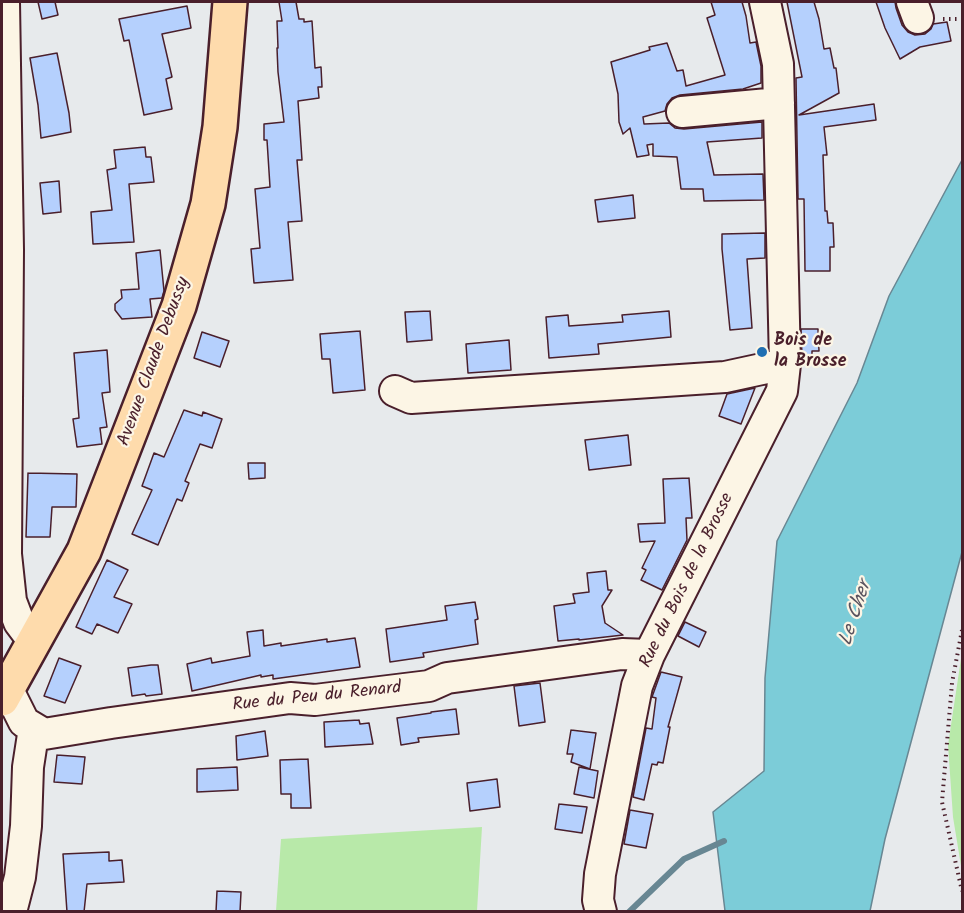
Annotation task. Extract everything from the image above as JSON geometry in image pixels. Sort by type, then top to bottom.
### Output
[{"type":"main road","name":"Avenue Claude Debussy","points":[[4,694],[84,551],[179,306],[208,204],[220,128],[230,2]]},
{"type":"street","points":[[4,2],[8,250],[6,554],[11,601],[19,622],[34,642]]},
{"type":"street","name":"Rue du Bois de la Brosse","points":[[601,912],[598,900],[600,874],[637,686],[649,655],[782,391],[785,364],[778,64],[765,2]]},
{"type":"street","points":[[681,112],[779,103]]},
{"type":"street","points":[[395,391],[411,398],[690,380],[725,377],[785,364]]},
{"type":"street","name":"Rue du Peu du Renard","points":[[34,728],[44,734],[291,698],[315,700],[429,686],[447,678],[599,657],[622,654],[649,655]]},
{"type":"street","points":[[4,694],[24,722],[34,728],[28,767],[26,826],[20,877],[11,912]]},
{"type":"path","points":[[963,630],[952,683],[942,802],[963,891]]},
{"type":"green space","points":[[962,652],[962,872],[953,817],[948,745]]},
{"type":"green space","points":[[482,827],[477,911],[276,911],[281,839]]},
{"type":"water","name":"Le Cher","points":[[962,160],[962,552],[885,839],[870,911],[725,911],[713,812],[764,771],[765,678],[777,541],[857,383],[889,296]]},
{"type":"building","points":[[38,2],[55,2],[58,15],[42,19]]},
{"type":"building","points":[[279,2],[296,2],[299,19],[304,19],[304,22],[312,21],[315,68],[321,67],[322,87],[318,87],[319,98],[298,101],[302,160],[297,160],[302,221],[288,222],[293,280],[254,283],[251,249],[260,248],[255,189],[270,187],[264,124],[284,122],[277,48],[277,21],[282,21]]},
{"type":"building","points":[[711,2],[742,2],[750,43],[756,42],[761,66],[761,83],[743,89],[680,95],[672,98],[665,111],[643,117],[644,124],[669,123],[675,128],[684,129],[762,122],[762,138],[707,142],[714,175],[763,174],[764,200],[704,201],[703,189],[681,189],[677,157],[653,156],[653,144],[647,145],[649,155],[637,157],[630,128],[623,134],[619,122],[618,94],[611,62],[650,50],[649,47],[667,43],[677,71],[683,70],[686,86],[725,75],[707,18],[715,15]]},
{"type":"building","points":[[787,2],[814,2],[824,49],[830,48],[834,68],[836,68],[839,93],[799,115],[874,104],[876,120],[824,127],[827,155],[823,155],[825,211],[827,211],[828,223],[833,223],[834,247],[830,247],[830,271],[805,271],[804,199],[798,199],[796,78],[802,77]]},
{"type":"building","points":[[876,2],[895,2],[902,25],[908,32],[915,35],[925,34],[933,24],[947,22],[951,41],[920,47],[900,59]]},
{"type":"building","points":[[187,6],[191,28],[162,34],[172,77],[166,79],[172,109],[144,115],[129,40],[124,41],[119,19]]},
{"type":"building","points":[[57,53],[71,132],[41,138],[30,58]]},
{"type":"building","points":[[145,147],[146,157],[151,157],[154,182],[129,184],[134,242],[93,244],[91,212],[112,210],[107,170],[116,168],[114,150]]},
{"type":"building","points":[[59,181],[61,212],[43,214],[40,183]]},
{"type":"building","points":[[633,195],[635,218],[598,222],[595,200]]},
{"type":"building","points":[[765,233],[765,258],[747,259],[752,328],[730,330],[722,234]]},
{"type":"building","points":[[160,250],[164,291],[162,298],[150,299],[152,317],[122,319],[115,310],[115,304],[122,298],[121,290],[139,289],[136,253]]},
{"type":"building","points":[[430,311],[432,340],[407,342],[405,312]]},
{"type":"building","points":[[669,311],[671,337],[598,344],[599,354],[549,358],[546,317],[568,315],[569,326],[623,322],[622,315]]},
{"type":"building","points":[[801,329],[818,329],[819,351],[812,351],[812,357],[802,357]]},
{"type":"building","points":[[360,331],[365,390],[333,393],[330,359],[322,359],[320,334]]},
{"type":"building","points":[[202,332],[229,341],[220,367],[194,358]]},
{"type":"building","points":[[509,340],[511,370],[468,373],[466,344]]},
{"type":"building","points":[[107,350],[110,392],[102,393],[107,427],[100,428],[102,444],[77,447],[73,419],[79,418],[74,353]]},
{"type":"building","points":[[755,388],[741,424],[719,416],[727,394]]},
{"type":"building","points":[[184,410],[202,416],[203,412],[222,419],[212,448],[200,444],[185,481],[189,483],[182,501],[177,499],[158,545],[132,534],[152,490],[142,486],[154,453],[164,457]]},
{"type":"building","points":[[628,435],[631,465],[589,470],[585,440]]},
{"type":"building","points":[[248,463],[265,463],[265,478],[249,479]]},
{"type":"building","points":[[28,473],[77,474],[76,507],[52,507],[50,537],[26,537]]},
{"type":"building","points":[[689,478],[692,518],[686,518],[687,540],[662,590],[641,580],[646,570],[642,568],[655,541],[640,542],[638,524],[665,523],[663,479]]},
{"type":"building","points":[[107,560],[128,570],[114,597],[132,604],[118,633],[97,624],[92,634],[76,627]]},
{"type":"building","points":[[606,571],[608,590],[612,590],[602,606],[605,623],[623,635],[558,641],[554,606],[575,603],[573,594],[589,592],[587,573]]},
{"type":"building","points":[[475,602],[478,644],[423,653],[424,657],[390,662],[386,629],[447,620],[445,606]]},
{"type":"building","points":[[685,622],[706,632],[699,647],[678,636]]},
{"type":"building","points":[[263,630],[264,646],[355,638],[360,667],[273,679],[273,675],[261,677],[261,675],[192,691],[187,664],[211,658],[212,663],[250,656],[247,632]]},
{"type":"building","points":[[59,658],[81,666],[65,703],[44,696]]},
{"type":"building","points":[[158,665],[162,694],[132,696],[128,668]]},
{"type":"building","points":[[661,672],[682,677],[668,727],[670,727],[663,763],[652,764],[644,800],[633,797],[646,728],[652,729],[656,698],[652,697]]},
{"type":"building","points":[[540,683],[545,722],[519,726],[514,686]]},
{"type":"building","points":[[456,709],[459,734],[418,738],[419,742],[401,745],[397,718]]},
{"type":"building","points":[[359,720],[360,724],[369,723],[373,744],[325,747],[324,722]]},
{"type":"building","points":[[571,730],[596,733],[590,769],[571,762],[573,754],[567,754]]},
{"type":"building","points":[[265,731],[268,756],[237,760],[236,736]]},
{"type":"building","points":[[57,755],[85,757],[82,784],[54,782]]},
{"type":"building","points":[[308,759],[311,808],[291,808],[291,794],[281,794],[280,760]]},
{"type":"building","points":[[237,767],[238,790],[197,792],[197,769]]},
{"type":"building","points":[[579,767],[598,771],[594,798],[574,794]]},
{"type":"building","points":[[497,779],[500,807],[470,811],[467,783]]},
{"type":"building","points":[[559,804],[587,807],[582,833],[555,829]]},
{"type":"building","points":[[630,810],[653,814],[646,848],[624,844]]},
{"type":"building","points":[[109,852],[109,861],[122,860],[124,882],[87,884],[84,912],[67,912],[63,854]]},
{"type":"building","points":[[217,891],[241,892],[240,912],[216,912]]},
{"type":"waterway","points":[[629,912],[684,859],[724,841]]},
{"type":"place","name":"Bois de la Brosse","points":[[762,352]]}]
